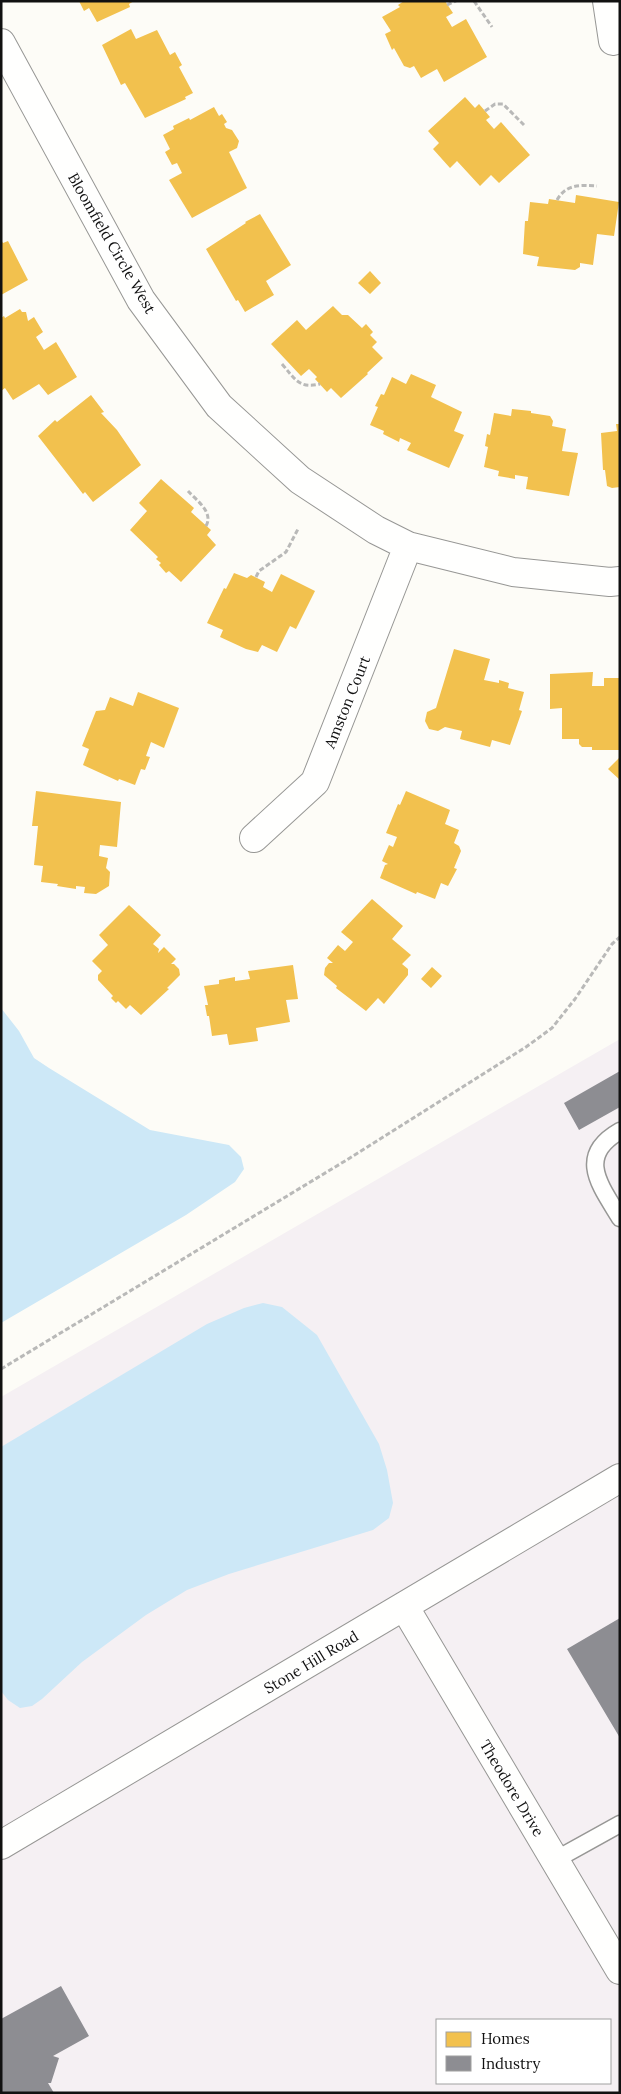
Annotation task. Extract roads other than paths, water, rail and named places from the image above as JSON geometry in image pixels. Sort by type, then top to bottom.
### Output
[{"type":"street","points":[[607,1],[613,41]]},
{"type":"street","name":"Bloomfield Circle West","points":[[1,43],[141,300],[219,406],[300,480],[376,530],[408,546],[513,572],[610,582],[620,581]]},
{"type":"street","name":"Amston Court","points":[[254,838],[315,782],[408,546]]},
{"type":"street","name":"Stone Hill Road","points":[[1,1845],[620,1478]]},
{"type":"street","name":"Theodore Drive","points":[[404,1606],[620,1970]]},
{"type":"lane","points":[[620,1131],[607,1138],[598,1150],[594,1162],[600,1185],[620,1218]]},
{"type":"lane","points":[[555,1860],[620,1824]]},
{"type":"water","points":[[1,1008],[19,1031],[34,1058],[49,1068],[150,1130],[229,1145],[241,1157],[244,1169],[235,1182],[186,1215],[1,1323]]},
{"type":"water","points":[[263,1303],[282,1307],[317,1335],[379,1444],[387,1470],[393,1503],[389,1518],[373,1530],[229,1574],[187,1590],[146,1615],[82,1662],[42,1699],[32,1706],[20,1708],[8,1700],[1,1691],[1,1447],[207,1324],[244,1308]]}]
